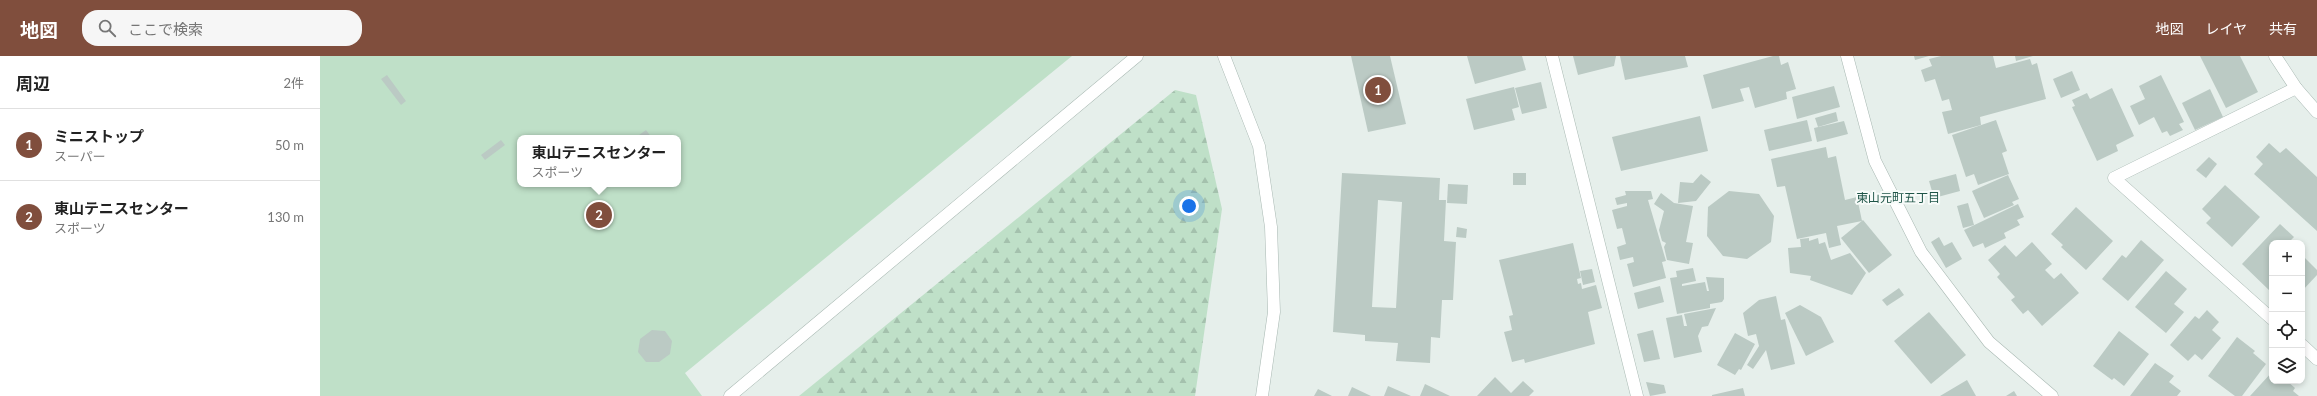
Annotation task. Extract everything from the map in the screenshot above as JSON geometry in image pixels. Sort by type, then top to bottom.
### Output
[{"type":"street","points":[[730,396],[1137,56]]},
{"type":"street","points":[[1224,56],[1258,146],[1271,227],[1274,312],[1262,396]]},
{"type":"street","points":[[1552,56],[1637,396]]},
{"type":"street","points":[[1847,56],[1875,161],[1921,252],[1989,342],[2052,396]]},
{"type":"street","points":[[2275,56],[2296,88],[2317,112]]},
{"type":"street","points":[[2269,316],[2114,178],[2296,88]]},
{"type":"street","points":[[2304,348],[2317,359]]},
{"type":"green space","points":[[320,56],[1072,56],[685,373],[702,396],[320,396]]},
{"type":"green space","points":[[1175,90],[1196,95],[1222,209],[1195,396],[799,396]]},
{"type":"building","points":[[1351,56],[1390,56],[1406,124],[1368,132]]},
{"type":"building","points":[[1467,56],[1522,56],[1526,70],[1475,84]]},
{"type":"building","points":[[1573,56],[1616,56],[1614,66],[1578,75]]},
{"type":"building","points":[[1620,56],[1685,56],[1688,67],[1625,80]]},
{"type":"building","points":[[1773,56],[1779,56],[1781,65],[1788,62],[1796,89],[1786,92],[1787,99],[1755,108],[1749,87],[1740,89],[1744,101],[1712,109],[1703,75]]},
{"type":"building","points":[[1914,56],[1929,56],[1915,60]]},
{"type":"building","points":[[1941,56],[1993,56],[1996,68],[2030,59],[2032,65],[2037,63],[2046,99],[1980,117],[1981,125],[1948,134],[1942,112],[1952,110],[1949,99],[1942,101],[1935,79],[1925,82],[1921,70],[1932,66],[1929,59]]},
{"type":"building","points":[[2015,56],[2033,56],[2016,61]]},
{"type":"building","points":[[2200,56],[2240,56],[2258,92],[2226,108]]},
{"type":"building","points":[[2072,71],[2080,90],[2061,98],[2053,79]]},
{"type":"building","points":[[387,75],[406,101],[401,105],[381,79]]},
{"type":"building","points":[[2161,75],[2184,122],[2179,124],[2183,130],[2170,136],[2167,131],[2162,133],[2154,117],[2139,125],[2130,106],[2145,99],[2139,86]]},
{"type":"building","points":[[1541,82],[1547,108],[1522,114],[1515,88]]},
{"type":"building","points":[[1834,86],[1840,107],[1797,119],[1792,97]]},
{"type":"building","points":[[1514,87],[1519,107],[1512,109],[1515,120],[1474,130],[1466,99]]},
{"type":"building","points":[[2112,88],[2134,136],[2116,145],[2118,151],[2097,161],[2072,107],[2075,106],[2072,100],[2087,93],[2090,99]]},
{"type":"building","points":[[2210,89],[2223,117],[2195,130],[2182,103]]},
{"type":"building","points":[[1836,112],[1838,121],[1818,127],[1815,118]]},
{"type":"building","points":[[1700,116],[1708,151],[1621,171],[1612,137]]},
{"type":"building","points":[[1807,120],[1812,141],[1769,151],[1764,130]]},
{"type":"building","points":[[1996,120],[2007,151],[2002,153],[2009,174],[1978,185],[1974,174],[1966,177],[1952,135]]},
{"type":"building","points":[[1844,121],[1848,134],[1817,142],[1814,128]]},
{"type":"building","points":[[646,130],[650,135],[639,135]]},
{"type":"building","points":[[501,140],[505,145],[485,160],[481,155]]},
{"type":"building","points":[[2269,143],[2280,153],[2286,148],[2317,177],[2317,231],[2254,174],[2263,164],[2256,157]]},
{"type":"building","points":[[1826,147],[1828,158],[1836,156],[1845,200],[1857,197],[1862,221],[1837,226],[1841,245],[1829,248],[1826,233],[1797,239],[1785,186],[1777,187],[1771,159]]},
{"type":"building","points":[[2209,157],[2217,164],[2206,178],[2196,170]]},
{"type":"building","points":[[1342,173],[1440,178],[1439,200],[1446,200],[1444,241],[1456,242],[1453,300],[1442,300],[1440,338],[1431,337],[1430,363],[1396,361],[1398,343],[1365,341],[1365,335],[1333,332]],"holes":[[[1378,200],[1402,202],[1396,308],[1372,307]]]},
{"type":"building","points":[[1513,173],[1526,173],[1526,185],[1513,185]]},
{"type":"building","points":[[1701,174],[1711,182],[1696,201],[1678,203],[1680,182],[1693,183]]},
{"type":"building","points":[[1956,174],[1960,191],[1934,198],[1929,181]]},
{"type":"building","points":[[2008,175],[2019,199],[2012,202],[2014,205],[1984,218],[1972,191]]},
{"type":"building","points":[[1448,184],[1468,185],[1467,204],[1447,203]]},
{"type":"building","points":[[2225,185],[2260,217],[2232,247],[2206,223],[2211,218],[2202,209]]},
{"type":"building","points":[[599,187],[608,187],[602,191]]},
{"type":"building","points":[[1625,191],[1651,191],[1653,199],[1648,200],[1666,261],[1662,262],[1666,278],[1633,287],[1627,264],[1634,262],[1633,257],[1620,260],[1617,247],[1626,244],[1622,228],[1617,229],[1612,210],[1627,206],[1627,203],[1617,205],[1615,198],[1626,195]]},
{"type":"building","points":[[1729,191],[1759,194],[1774,216],[1771,242],[1747,259],[1723,256],[1707,236],[1708,207]]},
{"type":"building","points":[[1661,193],[1674,203],[1693,206],[1686,242],[1693,243],[1689,264],[1667,260],[1664,247],[1666,243],[1662,241],[1659,230],[1664,211],[1654,204]]},
{"type":"building","points":[[1968,203],[1974,225],[1963,228],[1957,206]]},
{"type":"building","points":[[2018,204],[2024,217],[2017,220],[2020,225],[2004,233],[2006,238],[1985,248],[1983,243],[1973,247],[1964,230]]},
{"type":"building","points":[[2076,207],[2113,241],[2086,270],[2061,247],[2063,245],[2051,234]]},
{"type":"building","points":[[1863,220],[1892,255],[1869,273],[1841,238]]},
{"type":"building","points":[[2280,224],[2294,237],[2291,240],[2269,240],[2269,290],[2242,264]]},
{"type":"building","points":[[1457,227],[1467,229],[1466,238],[1456,237]]},
{"type":"building","points":[[1939,237],[1944,246],[1952,242],[1962,259],[1946,268],[1931,242]]},
{"type":"building","points":[[1809,238],[1809,241],[1818,238],[1819,244],[1825,242],[1831,260],[1850,253],[1866,273],[1852,295],[1810,280],[1811,276],[1790,273],[1788,248],[1801,247],[1800,239]]},
{"type":"building","points":[[2141,240],[2164,260],[2128,301],[2102,279],[2122,255],[2126,258]]},
{"type":"building","points":[[2032,242],[2052,264],[2045,270],[2054,279],[2061,273],[2079,293],[2042,326],[2028,310],[2023,314],[2011,300],[2015,297],[1997,277],[2000,274],[1988,260],[2005,245],[2016,257]]},
{"type":"building","points":[[1573,243],[1581,278],[1577,279],[1578,284],[1581,283],[1582,289],[1596,285],[1602,308],[1588,312],[1595,344],[1525,363],[1524,359],[1512,362],[1504,332],[1512,330],[1509,316],[1513,315],[1499,260]]},
{"type":"building","points":[[2305,258],[2317,270],[2317,275],[2305,288]]},
{"type":"building","points":[[1693,268],[1696,281],[1682,284],[1682,286],[1705,282],[1707,291],[1709,291],[1706,277],[1724,278],[1724,299],[1722,302],[1710,304],[1710,308],[1677,314],[1670,278],[1677,277],[1676,271]]},
{"type":"building","points":[[1592,269],[1595,282],[1583,285],[1580,271]]},
{"type":"building","points":[[2166,271],[2187,289],[2174,304],[2184,312],[2166,333],[2135,307]]},
{"type":"building","points":[[1660,286],[1664,302],[1638,309],[1634,293]]},
{"type":"building","points":[[1899,288],[1904,295],[1887,306],[1882,300]]},
{"type":"building","points":[[1776,296],[1781,320],[1785,319],[1795,364],[1771,370],[1766,350],[1753,369],[1747,365],[1759,346],[1756,334],[1748,336],[1743,313],[1759,300]]},
{"type":"building","points":[[1800,305],[1821,317],[1834,342],[1806,356],[1785,313]]},
{"type":"building","points":[[1716,308],[1708,326],[1702,327],[1698,336],[1702,352],[1674,358],[1666,318],[1682,315],[1684,326],[1687,326],[1684,314]]},
{"type":"building","points":[[2207,310],[2219,322],[2212,330],[2221,338],[2202,360],[2195,354],[2188,361],[2170,345],[2195,316],[2199,319]]},
{"type":"building","points":[[1929,312],[1966,355],[1931,384],[1894,341]]},
{"type":"building","points":[[652,330],[665,331],[672,341],[670,354],[659,362],[646,362],[638,352],[640,339]]},
{"type":"building","points":[[1653,330],[1660,359],[1644,362],[1637,334]]},
{"type":"building","points":[[2119,331],[2149,354],[2124,386],[2114,378],[2112,380],[2093,366]]},
{"type":"building","points":[[1735,333],[1755,344],[1741,370],[1739,369],[1735,375],[1717,365]]},
{"type":"building","points":[[2237,337],[2255,351],[2253,353],[2266,364],[2242,396],[2235,396],[2208,376]]},
{"type":"building","points":[[2155,363],[2174,376],[2169,382],[2181,391],[2177,396],[2130,396]]},
{"type":"building","points":[[2269,375],[2269,384],[2290,384],[2295,388],[2293,391],[2299,396],[2250,396]]},
{"type":"building","points":[[1495,377],[1511,393],[1523,381],[1534,391],[1529,396],[1477,396]]},
{"type":"building","points":[[1967,380],[1976,396],[1940,396]]},
{"type":"building","points":[[1646,382],[1664,385],[1666,393],[1650,396]]},
{"type":"building","points":[[1425,384],[1450,396],[1420,396]]},
{"type":"building","points":[[1388,386],[1411,396],[1384,396]]},
{"type":"building","points":[[1352,387],[1371,396],[1348,396]]},
{"type":"building","points":[[1743,388],[1745,396],[1712,396],[1712,395]]},
{"type":"building","points":[[1318,389],[1332,396],[1314,396]]},
{"type":"building","points":[[2014,391],[2017,396],[2006,396]]},
{"type":"place","name":"ミニストップ","points":[[1378,90]]},
{"type":"place","name":"東山テニスセンター","points":[[599,215]]},
{"type":"district","name":"東山元町五丁目","points":[[1898,197]]}]
